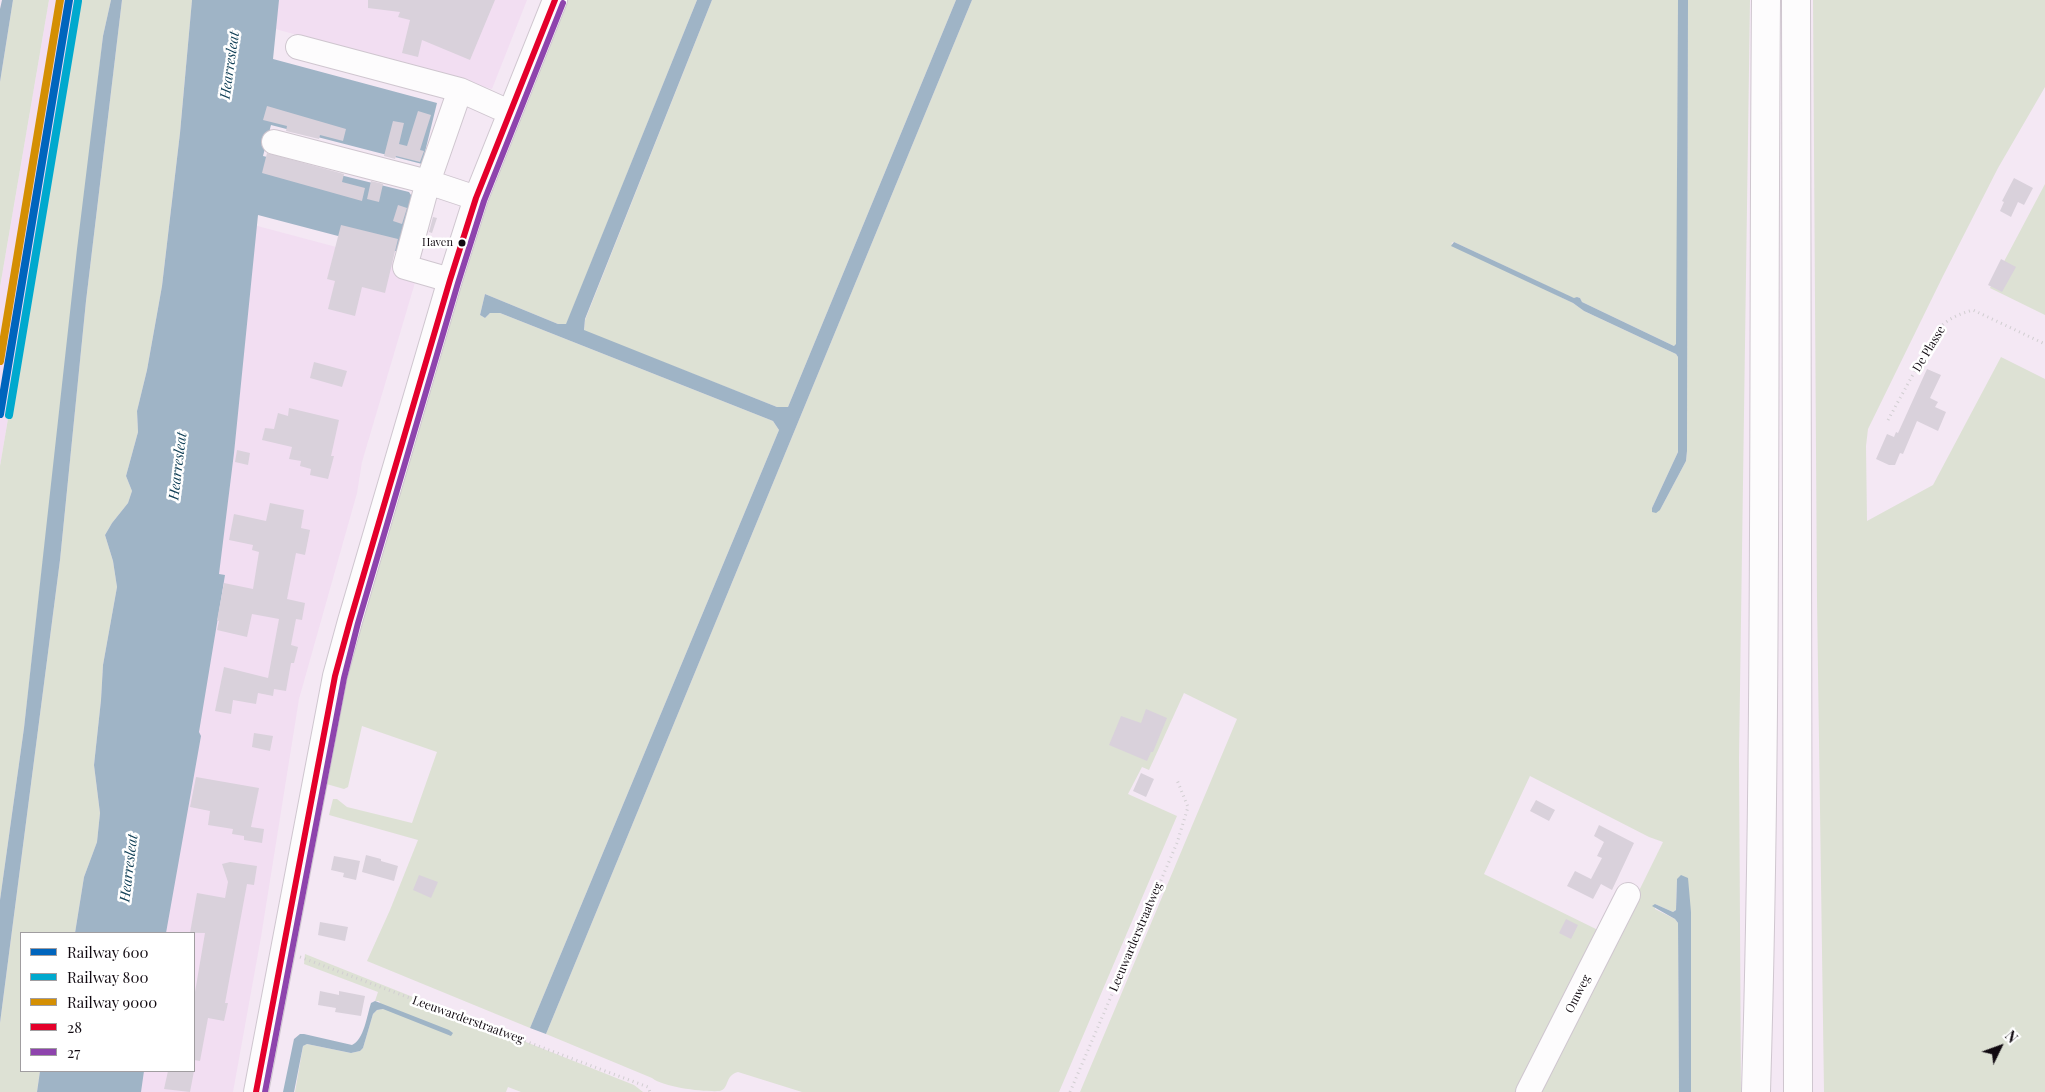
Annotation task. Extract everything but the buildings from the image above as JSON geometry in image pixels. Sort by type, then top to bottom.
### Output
[{"type":"highway","points":[[1756,1092],[1760,963],[1766,0]]},
{"type":"highway","points":[[1796,0],[1798,1084]]},
{"type":"highway","points":[[1760,963],[1763,1092]]},
{"type":"street","points":[[256,1092],[336,676],[377,526],[476,198],[555,0]]},
{"type":"street","points":[[298,47],[460,90],[509,112]]},
{"type":"street","points":[[450,280],[405,267],[428,182],[460,90]]},
{"type":"street","points":[[274,142],[428,182],[476,198]]},
{"type":"street","name":"Omweg","points":[[1528,1092],[1628,896]]},
{"type":"path","name":"De Plasse","points":[[1888,420],[1938,330],[1946,320],[1956,315],[1973,310],[2045,344]]},
{"type":"path","name":"Leeuwarderstraatweg","points":[[1070,1092],[1177,843],[1188,807],[1177,780]]},
{"type":"path","name":"Leeuwarderstraatweg","points":[[282,951],[648,1087],[650,1092]]},
{"type":"shaded area","points":[[13,0],[49,0],[0,287],[0,82]]},
{"type":"shaded area","points":[[49,0],[79,0],[0,466],[0,287]]},
{"type":"shaded area","points":[[79,0],[111,0],[103,36],[24,728],[0,900],[0,466]]},
{"type":"shaded area","points":[[122,0],[192,0],[180,133],[162,286],[147,370],[137,411],[138,432],[126,476],[132,491],[128,503],[105,535],[113,561],[117,587],[103,665],[94,765],[100,813],[97,842],[84,877],[75,932],[20,932],[20,1072],[40,1072],[37,1092],[0,1092],[0,1023],[60,560],[86,301]]},
{"type":"shaded area","points":[[265,0],[527,0],[492,89],[261,25]]},
{"type":"shaded area","points":[[564,0],[697,0],[566,325],[558,324],[485,294],[480,315],[485,318],[490,313],[500,313],[773,421],[779,430],[530,1028],[367,961],[418,840],[329,815],[333,799],[337,799],[347,807],[412,823],[437,752],[362,726],[348,787],[344,789],[323,783],[353,646],[475,231]]},
{"type":"shaded area","points":[[712,0],[956,0],[788,407],[777,407],[584,331],[585,320]]},
{"type":"shaded area","points":[[972,0],[1678,0],[1677,344],[1674,346],[1582,302],[1580,298],[1577,297],[1575,299],[1454,242],[1451,243],[1573,303],[1584,311],[1676,354],[1678,357],[1678,452],[1652,508],[1660,510],[1686,461],[1687,451],[1688,0],[1750,0],[1739,758],[1741,1092],[1691,1092],[1691,912],[1677,879],[1676,910],[1673,912],[1655,904],[1655,909],[1675,919],[1678,923],[1679,1092],[1540,1092],[1663,842],[1649,837],[1530,776],[1484,874],[1602,932],[1524,1092],[1080,1092],[1237,719],[1184,693],[1149,770],[1142,767],[1128,794],[1177,816],[1059,1092],[802,1092],[738,1072],[731,1076],[725,1087],[720,1091],[695,1090],[675,1087],[658,1081],[546,1034]]},
{"type":"shaded area","points":[[1813,0],[2045,0],[2045,87],[1998,168],[1943,276],[1868,429],[1866,446],[1867,521],[1933,485],[2001,357],[2045,379],[2045,1092],[1824,1092],[1817,600]]},
{"type":"shaded area","points":[[2045,184],[2045,315],[1990,288]]},
{"type":"shaded area","points":[[250,224],[419,269],[362,462],[357,493],[299,699],[261,937],[233,1092],[124,1092],[128,1072],[195,1072],[195,932],[153,932]]},
{"type":"shaded area","points":[[305,954],[634,1085],[643,1092],[521,1092],[508,1087],[506,1092],[295,1092],[303,1046],[307,1044],[351,1053],[360,1051],[363,1048],[373,1014],[377,1010],[383,1009],[379,1001],[375,1001],[378,992],[304,964]]},
{"type":"water","points":[[2,0],[13,0],[0,82],[0,9]]},
{"type":"water","points":[[111,0],[122,0],[86,301],[60,560],[0,1023],[0,900],[24,728],[77,249],[103,36]]},
{"type":"water","name":"Hearresleat","points":[[192,0],[279,0],[273,59],[437,103],[422,164],[271,125],[263,156],[409,192],[413,198],[399,252],[258,215],[234,453],[219,574],[225,575],[199,732],[201,736],[166,932],[75,932],[84,877],[97,842],[100,813],[94,765],[103,665],[117,587],[113,561],[105,535],[128,503],[132,491],[126,476],[138,432],[137,411],[147,370],[162,286],[180,133]]},
{"type":"water","points":[[697,0],[712,0],[585,319],[584,330],[777,407],[788,407],[956,0],[972,0],[546,1034],[530,1028],[779,430],[773,421],[500,313],[490,313],[485,318],[480,315],[485,294],[558,324],[566,324]]},
{"type":"water","points":[[1678,0],[1688,0],[1687,451],[1686,461],[1660,510],[1656,513],[1652,512],[1652,508],[1678,452],[1678,357],[1676,354],[1451,246],[1454,242],[1574,298],[1580,298],[1582,302],[1674,346],[1676,344]]},
{"type":"water","points":[[1681,875],[1688,878],[1691,912],[1691,1092],[1679,1092],[1678,923],[1675,919],[1652,906],[1655,904],[1673,912],[1676,910],[1677,879]]},
{"type":"water","points":[[375,1001],[453,1033],[451,1036],[383,1009],[377,1010],[373,1014],[363,1048],[360,1051],[351,1053],[307,1044],[303,1046],[294,1092],[283,1092],[294,1039],[300,1034],[304,1034],[352,1045],[359,1038],[371,1003]]},
{"type":"water","points":[[40,1072],[144,1072],[141,1092],[37,1092]]},
{"type":"rail line","name":"9000","points":[[0,361],[60,0]]},
{"type":"rail line","name":"600","points":[[0,414],[69,0]]},
{"type":"rail line","name":"800","points":[[9,415],[78,1]]},
{"type":"transit line","name":"28","points":[[256,1092],[335,676],[350,621],[450,280],[476,198],[555,0]]},
{"type":"transit line","name":"27","points":[[265,1092],[344,678],[358,623],[484,201],[563,3]]},
{"type":"place","name":"Haven","points":[[462,243]]}]
